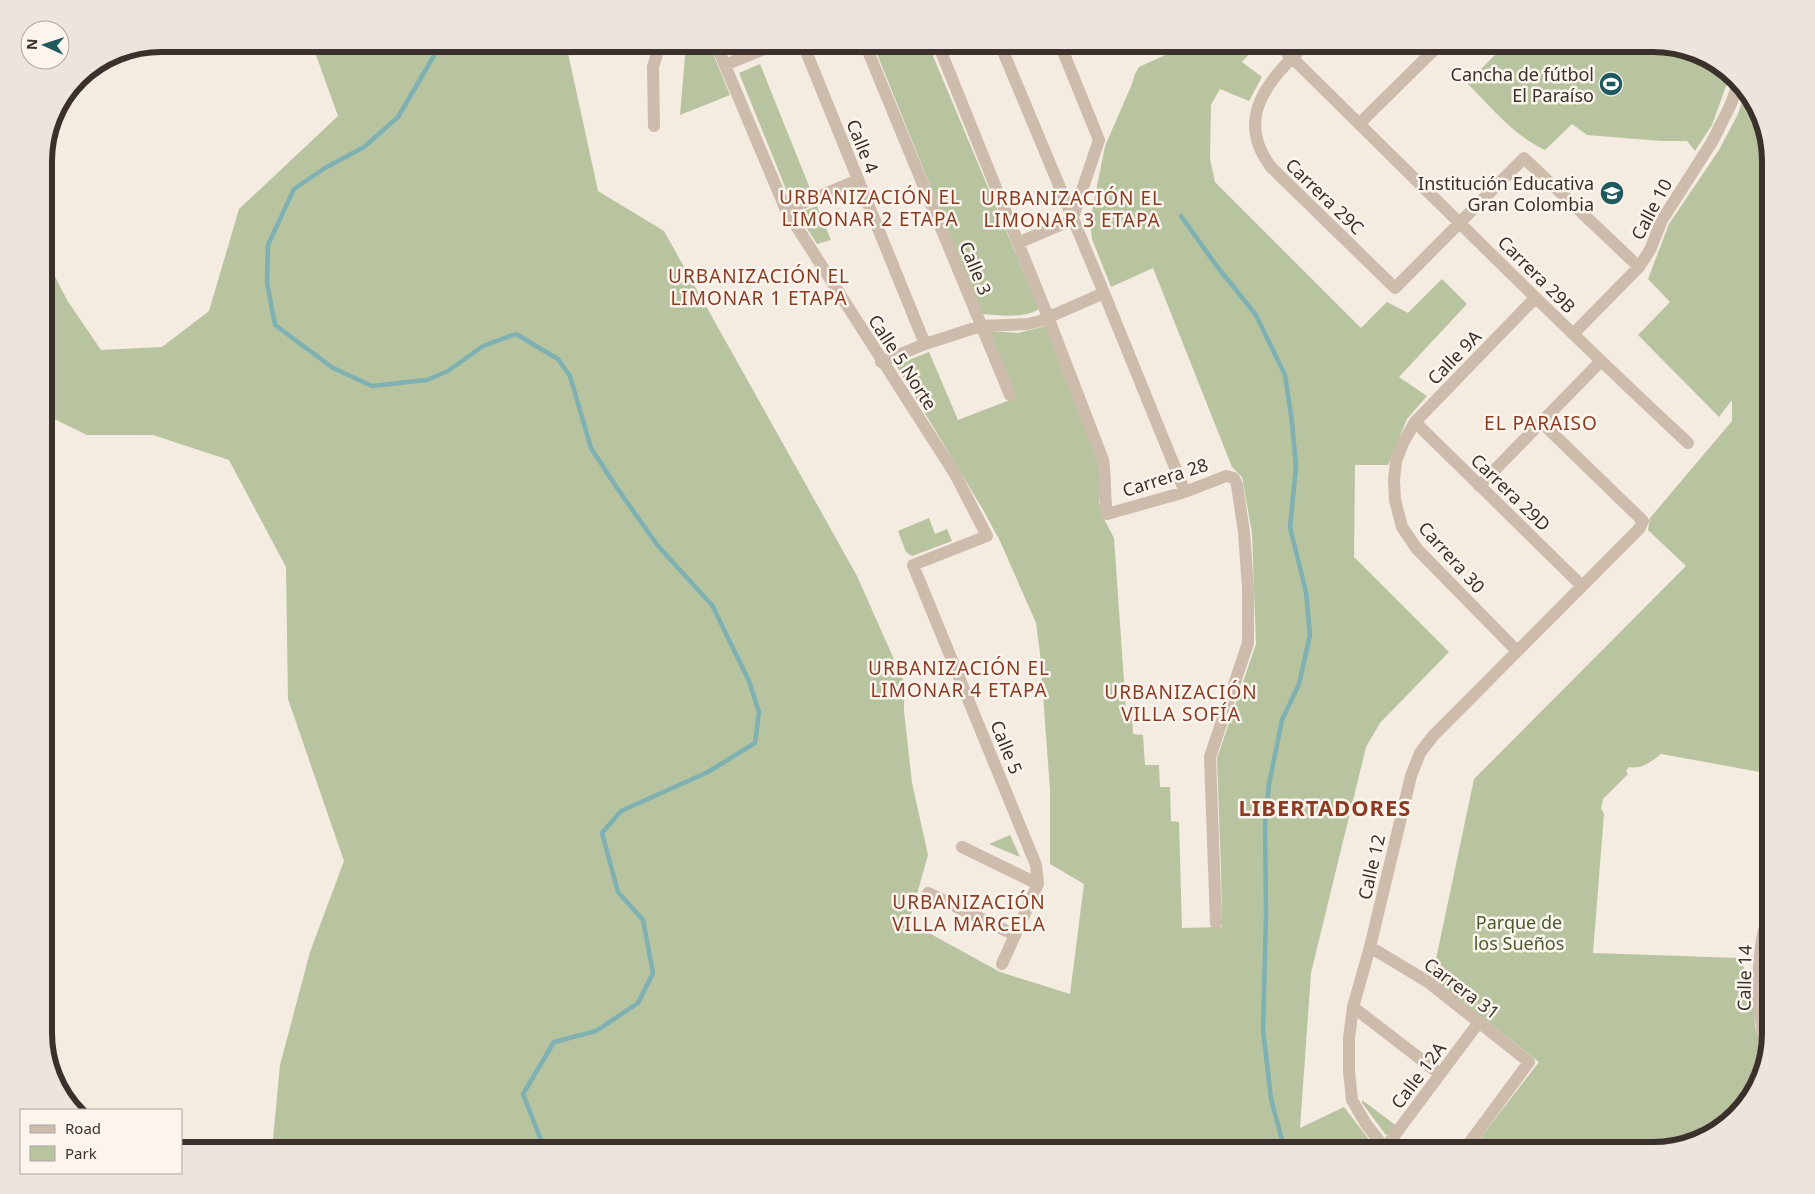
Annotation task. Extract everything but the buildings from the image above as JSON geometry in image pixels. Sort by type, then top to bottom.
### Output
[{"type":"street","points":[[941,52],[1048,317]]},
{"type":"street","points":[[1003,52],[1104,293],[1184,492]]},
{"type":"street","points":[[1018,242],[1072,220],[1099,140],[1063,52]]},
{"type":"street","name":"Carrera 29B","points":[[1286,52],[1535,298],[1688,443]]},
{"type":"street","points":[[1292,58],[1298,52]]},
{"type":"street","points":[[1359,124],[1432,52]]},
{"type":"street","points":[[654,126],[653,67],[657,53]]},
{"type":"street","name":"Calle 5 Norte","points":[[720,53],[786,210],[955,474],[986,536],[913,565]]},
{"type":"street","points":[[725,65],[755,53]]},
{"type":"street","name":"Calle 4","points":[[806,53],[925,344]]},
{"type":"street","name":"Calle 3","points":[[868,53],[1010,395]]},
{"type":"street","name":"Carrera 29C","points":[[1292,58],[1276,75],[1258,104],[1255,116],[1256,142],[1270,167],[1395,288],[1460,222]]},
{"type":"street","name":"Calle 10","points":[[1573,334],[1639,266],[1650,250],[1662,220],[1712,142],[1736,91]]},
{"type":"street","points":[[1460,222],[1524,158],[1639,266]]},
{"type":"street","points":[[786,210],[858,180]]},
{"type":"street","points":[[882,362],[925,344],[981,326],[1028,324],[1104,293]]},
{"type":"street","name":"Calle 9A","points":[[1403,443],[1415,422],[1535,298]]},
{"type":"street","name":"Carrera 28","points":[[1048,317],[1103,460],[1107,514],[1184,492],[1226,476],[1234,478],[1236,485],[1244,532],[1248,588],[1248,643],[1210,757],[1216,923]]},
{"type":"street","points":[[1479,486],[1601,362]]},
{"type":"street","name":"Carrera 29D","points":[[1415,422],[1582,586]]},
{"type":"street","name":"Calle 12","points":[[1380,1142],[1366,1124],[1352,1100],[1348,1071],[1349,1038],[1353,1007],[1370,947],[1411,776],[1420,753],[1432,736],[1639,529],[1643,521],[1542,423]]},
{"type":"street","name":"Carrera 30","points":[[1403,443],[1396,461],[1394,480],[1395,500],[1402,527],[1417,549],[1517,651]]},
{"type":"street","name":"Calle 5","points":[[913,565],[1036,865],[1038,884]]},
{"type":"street","points":[[962,847],[1038,884],[1002,964]]},
{"type":"street","points":[[928,893],[1015,935]]},
{"type":"street","name":"Carrera 31","points":[[1370,947],[1428,982],[1529,1062],[1470,1142]]},
{"type":"street","name":"Calle 14","points":[[1762,947],[1759,986],[1762,1034]]},
{"type":"street","points":[[1353,1007],[1440,1074]]},
{"type":"street","name":"Calle 12A","points":[[1391,1142],[1479,1022]]},
{"type":"green space","points":[[932,52],[1039,309],[1019,315],[982,314],[876,53]]},
{"type":"green space","points":[[1171,52],[1251,52],[1242,62],[1262,77],[1249,101],[1220,89],[1211,105],[1210,159],[1215,182],[1361,328],[1387,302],[1408,313],[1442,279],[1467,304],[1399,377],[1427,396],[1407,419],[1388,465],[1355,465],[1354,557],[1449,652],[1380,723],[1366,747],[1311,973],[1300,1128],[1344,1107],[1371,1142],[273,1142],[280,1065],[310,952],[344,861],[288,699],[286,567],[229,460],[153,435],[87,435],[53,418],[53,273],[67,300],[101,350],[162,347],[209,311],[239,209],[338,116],[315,53],[568,53],[598,191],[664,231],[857,576],[904,682],[904,711],[912,783],[928,855],[909,922],[1000,972],[1070,994],[1084,884],[1050,864],[1050,790],[1036,623],[1000,541],[896,365],[929,352],[958,420],[1015,398],[989,331],[1018,333],[1046,326],[1098,461],[1101,485],[1099,502],[1105,521],[1114,538],[1126,710],[1132,710],[1133,734],[1143,735],[1145,765],[1159,765],[1160,787],[1170,787],[1171,821],[1179,822],[1182,928],[1222,927],[1217,758],[1256,644],[1252,533],[1242,477],[1232,467],[1153,268],[1111,287],[1092,239],[1090,221],[1105,146],[1139,67]]},
{"type":"green space","name":"Cancha de fútbol El Paraíso","points":[[1498,52],[1668,53],[1682,56],[1708,67],[1727,82],[1712,125],[1695,151],[1687,141],[1661,141],[1587,135],[1572,124],[1545,150],[1513,129],[1467,83]]},
{"type":"green space","points":[[685,53],[713,53],[730,95],[680,115]]},
{"type":"green space","points":[[760,64],[811,191],[790,199],[739,73]]},
{"type":"green space","name":"Parque de los Sueños","points":[[1743,99],[1754,120],[1762,147],[1762,772],[1661,754],[1642,766],[1629,767],[1626,771],[1628,774],[1603,799],[1601,808],[1604,814],[1593,953],[1739,958],[1754,988],[1755,1027],[1761,1049],[1759,1061],[1751,1081],[1735,1104],[1714,1123],[1689,1136],[1654,1142],[1477,1142],[1539,1062],[1432,978],[1474,779],[1686,566],[1648,530],[1650,518],[1732,421],[1732,400],[1719,417],[1638,335],[1670,302],[1648,279],[1669,224],[1719,150],[1738,114]]},
{"type":"green space","points":[[817,206],[831,240],[817,244],[797,213]]},
{"type":"green space","points":[[929,518],[935,534],[947,529],[952,541],[912,556],[906,552],[898,531]]},
{"type":"green space","points":[[1010,835],[1020,857],[989,844]]},
{"type":"green space","points":[[1362,1100],[1398,1127],[1392,1133],[1386,1135],[1362,1103]]},
{"type":"waterway","points":[[435,53],[398,117],[364,147],[325,168],[294,189],[268,245],[267,283],[275,325],[333,368],[372,386],[427,380],[448,371],[483,346],[516,334],[558,359],[570,376],[591,448],[658,546],[712,605],[749,681],[759,712],[755,743],[708,772],[621,811],[602,833],[618,892],[643,920],[653,973],[638,1003],[596,1031],[554,1042],[523,1094],[542,1142]]},
{"type":"waterway","points":[[1181,216],[1216,265],[1256,315],[1285,375],[1292,422],[1296,467],[1290,527],[1306,592],[1310,635],[1299,684],[1282,720],[1269,784],[1265,822],[1266,916],[1263,1029],[1271,1099],[1283,1142]]},
{"type":"place","name":"Cancha de fútbol El Paraíso","points":[[1611,84]]},
{"type":"place","name":"Institución Educativa Gran Colombia","points":[[1612,193]]},
{"type":"district","name":"URBANIZACIÓN EL LIMONAR 2 ETAPA","points":[[870,208]]},
{"type":"district","name":"URBANIZACIÓN EL LIMONAR 3 ETAPA","points":[[1072,209]]},
{"type":"district","name":"URBANIZACIÓN EL LIMONAR 1 ETAPA","points":[[759,287]]},
{"type":"district","name":"EL PARAISO","points":[[1541,423]]},
{"type":"district","name":"URBANIZACIÓN EL LIMONAR 4 ETAPA","points":[[959,679]]},
{"type":"district","name":"URBANIZACIÓN VILLA SOFÍA","points":[[1181,703]]},
{"type":"district","name":"LIBERTADORES","points":[[1325,807]]},
{"type":"district","name":"URBANIZACIÓN VILLA MARCELA","points":[[969,913]]}]
